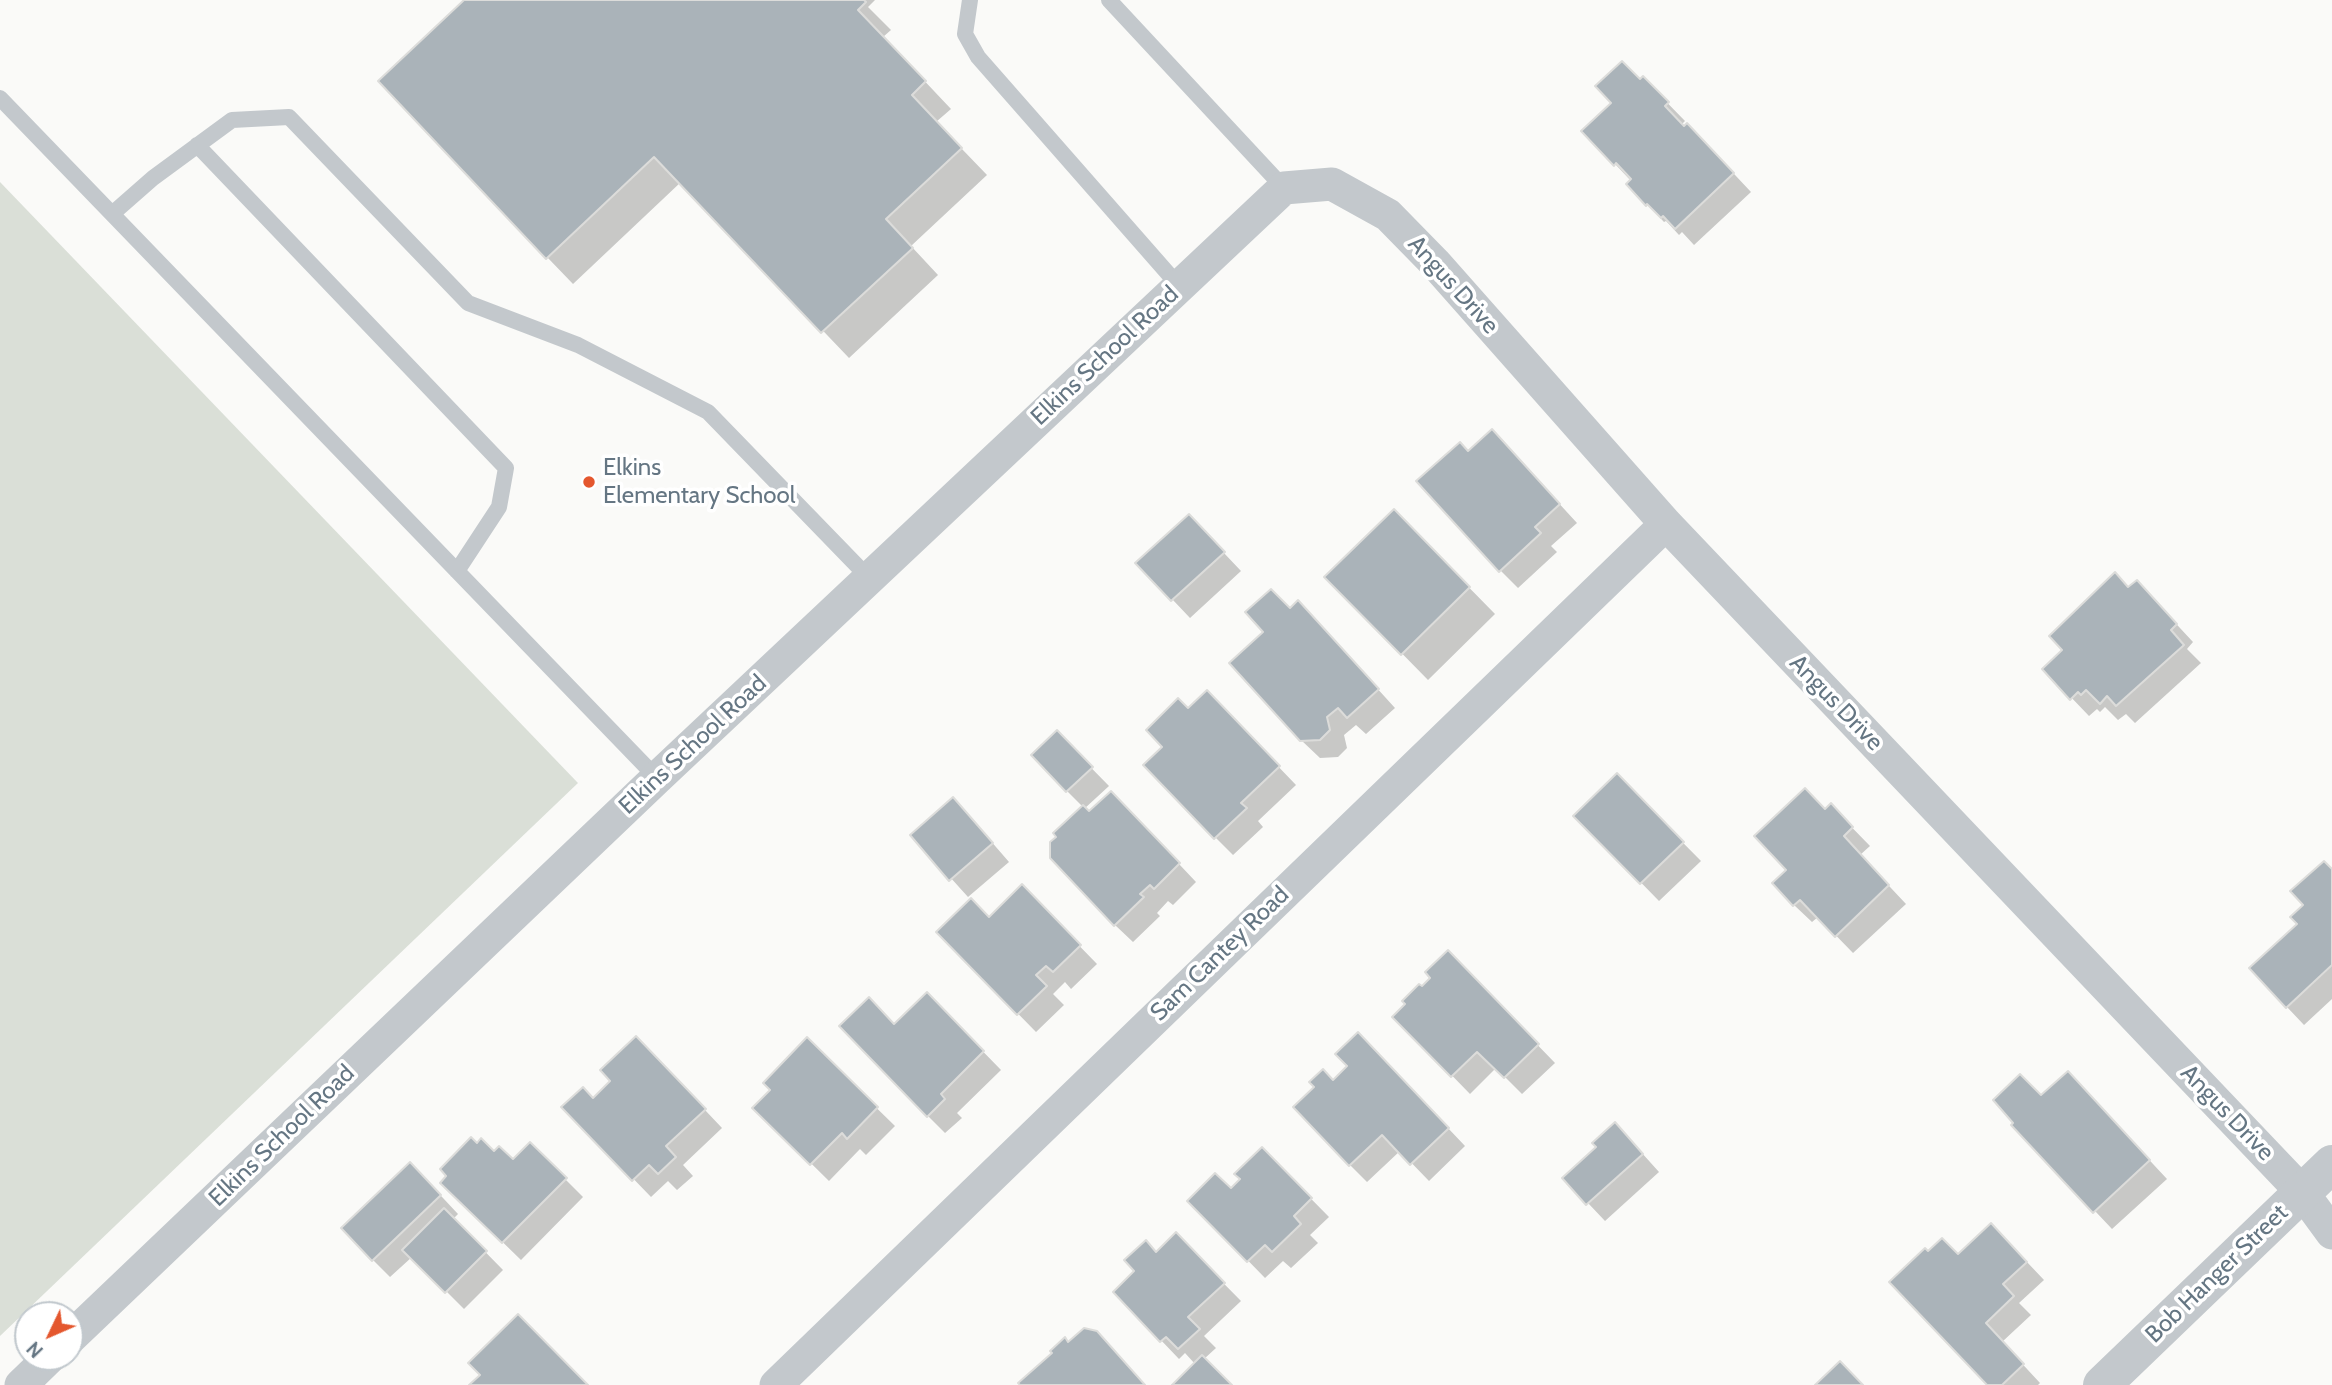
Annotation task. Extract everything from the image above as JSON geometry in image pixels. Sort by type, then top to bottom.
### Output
[{"type":"street","name":"Angus Drive","points":[[1284,188],[1332,184],[1388,215],[1435,263],[1665,524],[2302,1192],[2332,1233]]},
{"type":"street","name":"Elkins School Road","points":[[84,1325],[657,778],[1284,188]]},
{"type":"street","name":"Sam Cantey Road","points":[[776,1385],[1665,524]]},
{"type":"street","name":"Bob Hanger Street","points":[[2102,1385],[2332,1164]]},
{"type":"street","points":[[21,1385],[36,1371]]},
{"type":"lane","points":[[970,0],[965,34],[978,57],[1179,286]]},
{"type":"lane","points":[[1109,0],[1284,188]]},
{"type":"lane","points":[[0,98],[657,778]]},
{"type":"lane","points":[[112,214],[153,178],[232,120],[289,117],[468,303],[578,345],[708,412],[869,578]]},
{"type":"lane","points":[[197,145],[506,468],[499,507],[457,571]]},
{"type":"shaded area","points":[[0,182],[578,783],[37,1301],[14,1301],[14,1323],[0,1336]]},
{"type":"building","points":[[464,0],[864,0],[866,2],[858,10],[926,81],[912,95],[962,148],[886,219],[913,248],[821,333],[654,157],[546,259],[378,81]]},
{"type":"building","points":[[1622,61],[1640,79],[1643,76],[1669,102],[1665,106],[1684,126],[1687,123],[1734,173],[1675,229],[1663,216],[1661,218],[1647,204],[1646,206],[1626,184],[1631,179],[1616,163],[1614,166],[1581,131],[1611,103],[1595,86]]},
{"type":"building","points":[[1492,429],[1560,504],[1535,527],[1541,533],[1499,572],[1416,481],[1460,442],[1468,451]]},
{"type":"building","points":[[1394,509],[1470,587],[1401,655],[1324,577]]},
{"type":"building","points":[[1189,514],[1225,552],[1171,601],[1135,563]]},
{"type":"building","points":[[2115,572],[2128,587],[2137,580],[2177,624],[2171,630],[2184,645],[2116,706],[2107,696],[2100,704],[2086,690],[2081,695],[2078,692],[2070,700],[2042,669],[2062,650],[2049,636]]},
{"type":"building","points":[[1271,589],[1290,608],[1298,600],[1379,689],[1347,718],[1338,708],[1327,717],[1330,730],[1320,740],[1300,741],[1229,663],[1263,632],[1245,612]]},
{"type":"building","points":[[1207,690],[1280,766],[1241,803],[1247,808],[1214,839],[1143,765],[1162,747],[1146,730],[1178,698],[1188,708]]},
{"type":"building","points":[[1057,730],[1093,767],[1066,792],[1031,755]]},
{"type":"building","points":[[1617,773],[1684,842],[1640,884],[1573,816]]},
{"type":"building","points":[[1805,788],[1825,809],[1831,803],[1853,827],[1844,836],[1889,885],[1835,937],[1800,900],[1793,906],[1772,883],[1786,870],[1754,836]]},
{"type":"building","points":[[1111,791],[1180,863],[1154,889],[1150,885],[1140,894],[1144,897],[1114,926],[1050,858],[1050,842],[1056,837],[1053,833],[1083,805],[1089,811]]},
{"type":"building","points":[[953,797],[993,843],[949,881],[910,835]]},
{"type":"building","points":[[2324,861],[2332,869],[2332,965],[2286,1008],[2249,968],[2297,924],[2290,917],[2303,905],[2290,891]]},
{"type":"building","points":[[1022,884],[1081,945],[1053,972],[1046,966],[1036,975],[1047,986],[1017,1015],[936,932],[971,898],[989,917]]},
{"type":"building","points":[[1448,950],[1539,1044],[1504,1078],[1477,1052],[1451,1077],[1392,1017],[1405,1004],[1402,1001],[1419,984],[1422,986],[1430,978],[1425,972]]},
{"type":"building","points":[[927,992],[984,1051],[941,1094],[945,1099],[927,1117],[839,1026],[869,997],[894,1024]]},
{"type":"building","points":[[1358,1032],[1449,1128],[1410,1165],[1382,1135],[1349,1166],[1293,1107],[1314,1087],[1309,1082],[1323,1069],[1333,1080],[1347,1066],[1335,1054]]},
{"type":"building","points":[[636,1036],[706,1109],[666,1146],[676,1157],[658,1174],[649,1165],[632,1181],[561,1107],[583,1087],[593,1098],[610,1081],[600,1070]]},
{"type":"building","points":[[807,1037],[878,1107],[847,1139],[842,1133],[810,1165],[752,1108],[770,1090],[763,1083]]},
{"type":"building","points":[[2068,1071],[2150,1160],[2093,1213],[2011,1125],[2013,1123],[1993,1100],[2020,1074],[2041,1095]]},
{"type":"building","points":[[1615,1122],[1643,1154],[1586,1205],[1562,1178],[1596,1147],[1592,1143]]},
{"type":"building","points":[[471,1137],[477,1143],[481,1138],[494,1151],[499,1146],[513,1159],[530,1142],[567,1178],[502,1243],[440,1183],[446,1176],[440,1169]]},
{"type":"building","points":[[1262,1147],[1312,1198],[1294,1216],[1301,1224],[1272,1252],[1265,1245],[1247,1262],[1187,1201],[1215,1173],[1231,1188],[1240,1179],[1234,1174]]},
{"type":"building","points":[[410,1162],[441,1195],[372,1261],[341,1228]]},
{"type":"building","points":[[444,1208],[487,1251],[445,1293],[402,1250]]},
{"type":"building","points":[[1991,1223],[2027,1262],[2003,1284],[2014,1296],[1986,1323],[2024,1364],[2002,1385],[1987,1385],[1889,1282],[1925,1248],[1928,1251],[1942,1238],[1958,1254]]},
{"type":"building","points":[[1176,1232],[1225,1283],[1188,1317],[1200,1329],[1178,1349],[1166,1337],[1160,1342],[1113,1292],[1134,1271],[1124,1260],[1146,1240],[1156,1252]]},
{"type":"building","points":[[518,1314],[588,1385],[469,1385],[480,1375],[468,1363]]},
{"type":"building","points":[[1084,1328],[1097,1331],[1145,1385],[1018,1383],[1052,1353],[1050,1351],[1065,1337],[1068,1342]]},
{"type":"building","points":[[1202,1355],[1232,1385],[1172,1385]]},
{"type":"building","points":[[1840,1361],[1863,1385],[1815,1385]]},
{"type":"place","name":"Elkins Elementary School","points":[[589,482]]}]
